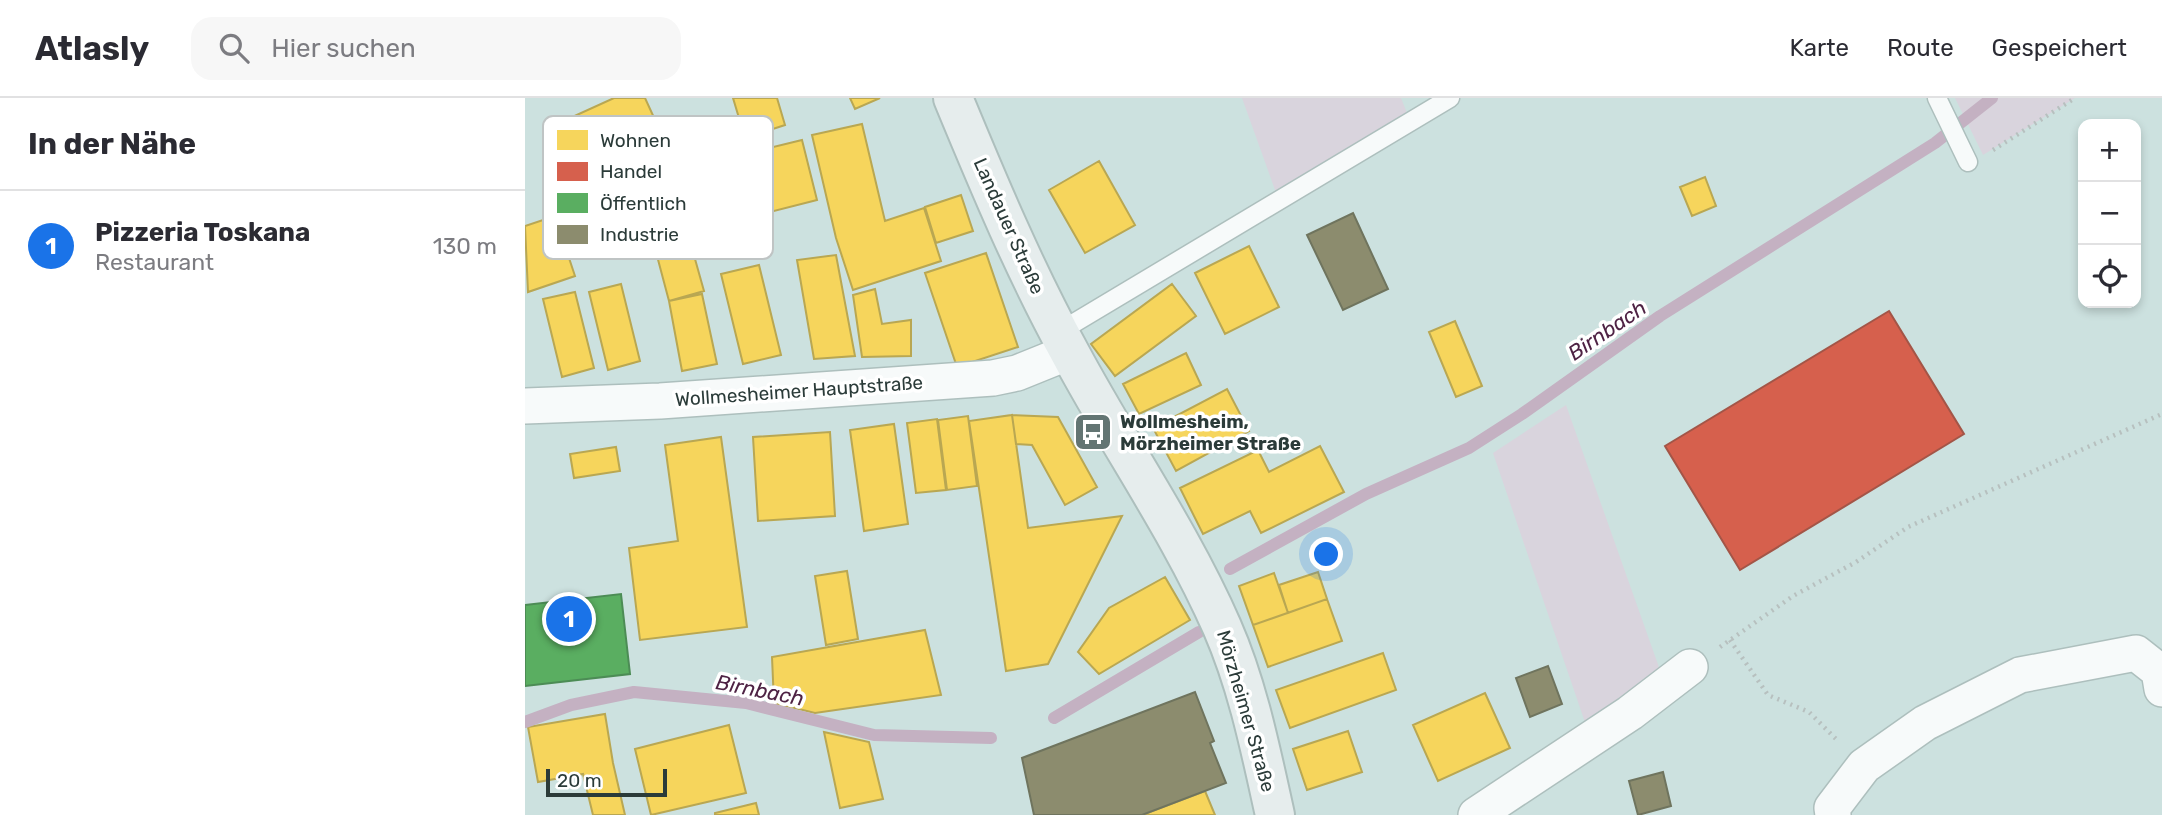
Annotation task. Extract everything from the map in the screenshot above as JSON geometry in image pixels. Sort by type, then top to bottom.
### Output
[{"type":"main road","name":"Landauer Straße","points":[[953,98],[1033,284],[1064,342]]},
{"type":"main road","name":"Mörzheimer Straße","points":[[1064,342],[1198,575],[1223,629],[1256,732],[1275,815]]},
{"type":"street","name":"Wollmesheimer Hauptstraße","points":[[525,406],[673,400],[993,377],[1017,373],[1064,342]]},
{"type":"street","points":[[1833,815],[1832,808],[1864,766],[1925,723],[2020,675],[2136,653],[2159,671],[2162,689]]},
{"type":"street","points":[[1476,815],[1630,713],[1690,667]]},
{"type":"lane","points":[[1064,342],[1450,98]]},
{"type":"lane","points":[[1937,98],[1967,159]]},
{"type":"path","points":[[1967,159],[2075,98]]},
{"type":"path","points":[[1690,667],[1793,596],[1856,562],[1908,527],[2162,414]]},
{"type":"path","points":[[1730,640],[1768,695],[1809,712],[1864,766]]},
{"type":"shaded area","points":[[1242,98],[1401,98],[1411,123],[1279,201]]},
{"type":"shaded area","points":[[1955,98],[2075,98],[1983,155]]},
{"type":"shaded area","points":[[1566,405],[1666,687],[1591,740],[1493,453]]},
{"type":"building: Wohnen","points":[[614,98],[645,98],[653,116],[574,116]]},
{"type":"building: Wohnen","points":[[733,98],[777,98],[785,125],[773,129],[773,116],[738,116]]},
{"type":"building: Wohnen","points":[[850,98],[880,98],[855,109]]},
{"type":"building: Wohnen","points":[[862,124],[885,221],[924,208],[941,261],[853,290],[836,238],[812,135]]},
{"type":"building: Wohnen","points":[[802,140],[817,200],[773,211],[773,147]]},
{"type":"building: Wohnen","points":[[1099,161],[1135,225],[1085,253],[1049,190]]},
{"type":"building: Wohnen","points":[[1705,177],[1716,206],[1692,216],[1680,187]]},
{"type":"building: Wohnen","points":[[961,195],[973,231],[936,243],[925,207]]},
{"type":"building: Wohnen","points":[[543,220],[543,259],[569,259],[575,276],[528,292],[525,226]]},
{"type":"building: Wohnen","points":[[1249,246],[1279,307],[1225,334],[1195,273]]},
{"type":"building: Wohnen","points":[[986,253],[1018,347],[957,367],[925,273]]},
{"type":"building: Wohnen","points":[[836,255],[855,356],[814,359],[797,260]]},
{"type":"building: Wohnen","points":[[658,259],[695,259],[704,291],[669,301]]},
{"type":"building: Wohnen","points":[[759,265],[781,355],[743,364],[721,274]]},
{"type":"building: Wohnen","points":[[621,284],[640,361],[608,370],[589,292]]},
{"type":"building: Wohnen","points":[[1172,284],[1196,316],[1115,376],[1091,344]]},
{"type":"building: Wohnen","points":[[875,289],[882,324],[911,320],[911,356],[862,357],[853,295]]},
{"type":"building: Wohnen","points":[[575,292],[594,368],[562,377],[543,299]]},
{"type":"building: Wohnen","points":[[702,294],[717,364],[682,371],[669,301]]},
{"type":"building: Wohnen","points":[[1455,321],[1482,386],[1456,397],[1429,332]]},
{"type":"building: Wohnen","points":[[1186,353],[1201,385],[1139,414],[1123,384]]},
{"type":"building: Wohnen","points":[[1227,389],[1249,431],[1176,471],[1153,428]]},
{"type":"building: Wohnen","points":[[1012,415],[1028,528],[1122,516],[1048,664],[1006,671],[969,421]]},
{"type":"building: Wohnen","points":[[1012,415],[1058,417],[1097,487],[1065,505],[1032,445],[1016,444]]},
{"type":"building: Wohnen","points":[[968,416],[977,486],[947,490],[938,420]]},
{"type":"building: Wohnen","points":[[937,419],[946,490],[916,493],[907,423]]},
{"type":"building: Wohnen","points":[[894,424],[908,524],[864,531],[850,430]]},
{"type":"building: Wohnen","points":[[830,432],[835,516],[758,521],[753,437]]},
{"type":"building: Wohnen","points":[[721,437],[747,627],[640,640],[629,548],[678,541],[665,445]]},
{"type":"building: Wohnen","points":[[1320,446],[1344,492],[1261,533],[1250,511],[1203,534],[1180,488],[1258,450],[1269,472]]},
{"type":"building: Wohnen","points":[[616,447],[620,471],[574,478],[570,454]]},
{"type":"building: Wohnen","points":[[847,571],[858,639],[826,645],[815,576]]},
{"type":"building: Wohnen","points":[[1318,572],[1327,599],[1288,613],[1279,585]]},
{"type":"building: Wohnen","points":[[1274,573],[1288,613],[1253,625],[1239,586]]},
{"type":"building: Wohnen","points":[[1165,577],[1190,620],[1099,674],[1078,652],[1109,608]]},
{"type":"building: Wohnen","points":[[1327,599],[1342,641],[1268,667],[1253,625]]},
{"type":"building: Wohnen","points":[[925,630],[941,695],[815,713],[774,703],[772,657]]},
{"type":"building: Wohnen","points":[[1383,653],[1396,690],[1290,728],[1276,690]]},
{"type":"building: Wohnen","points":[[1485,693],[1510,748],[1438,781],[1413,725]]},
{"type":"building: Wohnen","points":[[605,714],[625,815],[593,815],[583,774],[538,782],[528,727]]},
{"type":"building: Wohnen","points":[[729,725],[746,793],[651,815],[635,749]]},
{"type":"building: Wohnen","points":[[1348,731],[1362,772],[1307,790],[1293,749]]},
{"type":"building: Wohnen","points":[[824,732],[869,742],[883,799],[840,808]]},
{"type":"building: Wohnen","points":[[1205,791],[1215,815],[1142,815]]},
{"type":"building: Wohnen","points":[[756,803],[759,815],[715,815],[715,813]]},
{"type":"building: Handel","points":[[1889,311],[1964,434],[1740,570],[1665,446]]},
{"type":"building: Öffentlich","points":[[621,594],[630,674],[525,686],[525,605]]},
{"type":"building: Industrie","points":[[1353,213],[1388,289],[1343,310],[1307,235]]},
{"type":"building: Industrie","points":[[1548,666],[1562,704],[1530,717],[1516,678]]},
{"type":"building: Industrie","points":[[1195,692],[1214,741],[1210,743],[1226,783],[1142,815],[1034,815],[1022,758]]},
{"type":"building: Industrie","points":[[1663,772],[1671,806],[1638,815],[1629,781]]},
{"type":"waterway","name":"Birnbach","points":[[1230,569],[1366,494],[1469,448],[1522,414],[1660,316],[1935,143],[1992,98]]},
{"type":"waterway","name":"Birnbach","points":[[1054,718],[1199,632]]},
{"type":"waterway","name":"Birnbach","points":[[525,722],[571,705],[634,692],[746,703],[874,735],[991,738]]},
{"type":"place","name":"Wollmesheim, Mörzheimer Straße","points":[[1093,432]]},
{"type":"place","name":"Pizzeria Toskana","points":[[569,619]]}]
